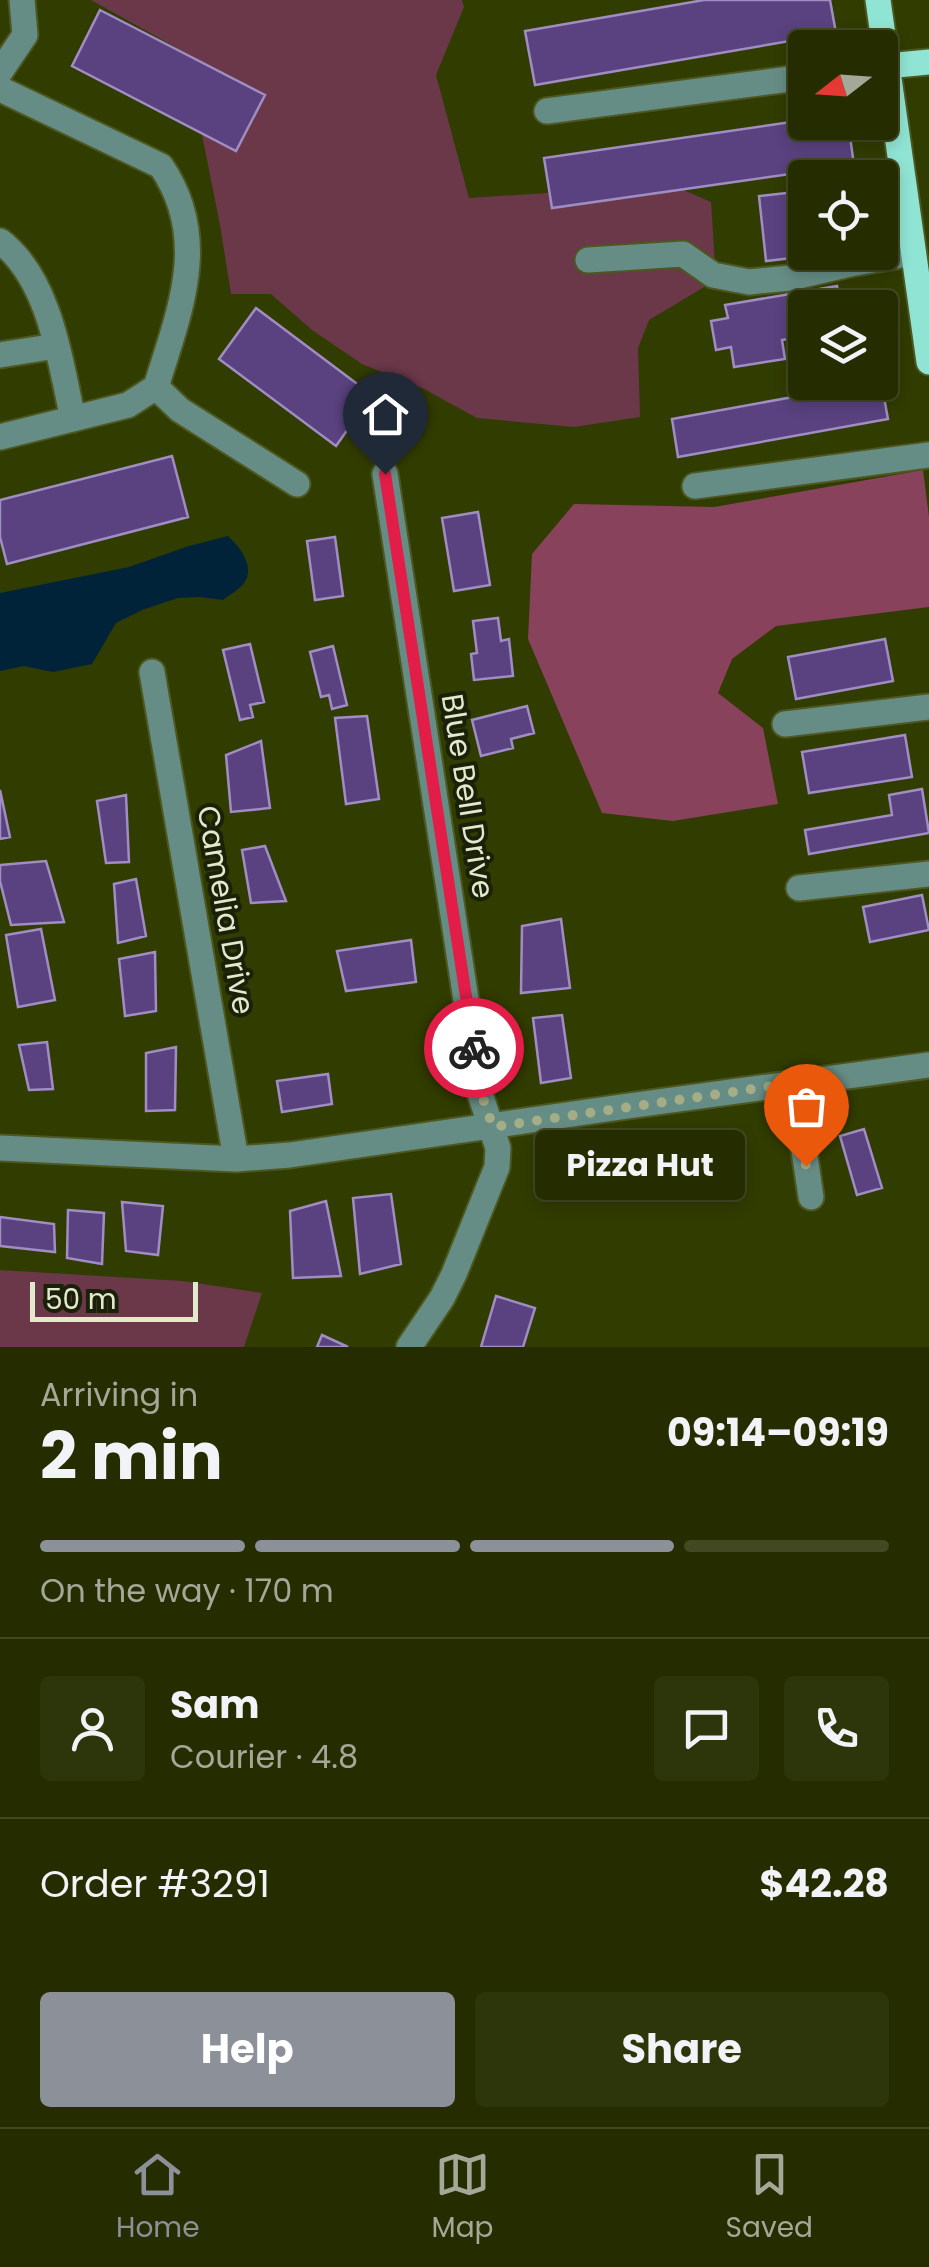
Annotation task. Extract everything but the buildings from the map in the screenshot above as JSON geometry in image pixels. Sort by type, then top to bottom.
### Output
[{"type":"main road","points":[[878,0],[881,30]]},
{"type":"main road","points":[[898,65],[929,62]]},
{"type":"main road","points":[[898,207],[913,253],[929,362]]},
{"type":"street","points":[[0,72],[25,35],[22,0]]},
{"type":"street","points":[[547,111],[788,79]]},
{"type":"street","points":[[0,89],[161,166],[176,189],[188,242],[184,297],[156,387],[128,405],[0,437]]},
{"type":"street","points":[[0,241],[13,251],[33,278],[56,346],[72,419]]},
{"type":"street","points":[[898,254],[913,253]]},
{"type":"street","points":[[588,260],[683,254],[713,275],[749,282],[790,278],[814,270]]},
{"type":"street","points":[[0,355],[56,346]]},
{"type":"street","points":[[156,387],[180,410],[297,484]]},
{"type":"street","points":[[695,486],[929,455]]},
{"type":"street","name":"Blue Bell Drive","points":[[385,474],[482,1096],[498,1148],[497,1167],[454,1274],[409,1347]]},
{"type":"street","name":"Camelia Drive","points":[[152,672],[236,1159]]},
{"type":"street","points":[[785,724],[929,706]]},
{"type":"street","points":[[799,888],[929,874]]},
{"type":"street","points":[[0,1148],[236,1159],[290,1155],[929,1065]]},
{"type":"street","points":[[794,1083],[811,1197]]},
{"type":"shaded area","points":[[91,0],[462,0],[464,7],[436,75],[469,198],[672,185],[711,202],[716,280],[649,320],[638,348],[640,417],[574,427],[477,418],[424,389],[362,364],[312,330],[271,294],[231,294],[202,135],[214,109],[193,57]]},
{"type":"shaded area","points":[[923,470],[929,517],[929,607],[776,626],[732,659],[718,693],[763,728],[778,804],[673,821],[602,813],[528,639],[532,554],[574,504],[714,507]]},
{"type":"shaded area","points":[[0,1270],[183,1281],[262,1293],[244,1347],[0,1347]]},
{"type":"water","points":[[228,536],[241,551],[248,570],[242,585],[223,600],[178,598],[142,610],[116,623],[92,664],[53,672],[24,666],[0,671],[0,593],[129,567]]},
{"type":"way so far","points":[[474,1048],[482,1096],[493,1127],[794,1083],[806,1166]]},
{"type":"place","name":"Pizza Hut","points":[[806,1166]]},
{"type":"route","points":[[385,474],[474,1048]]}]
